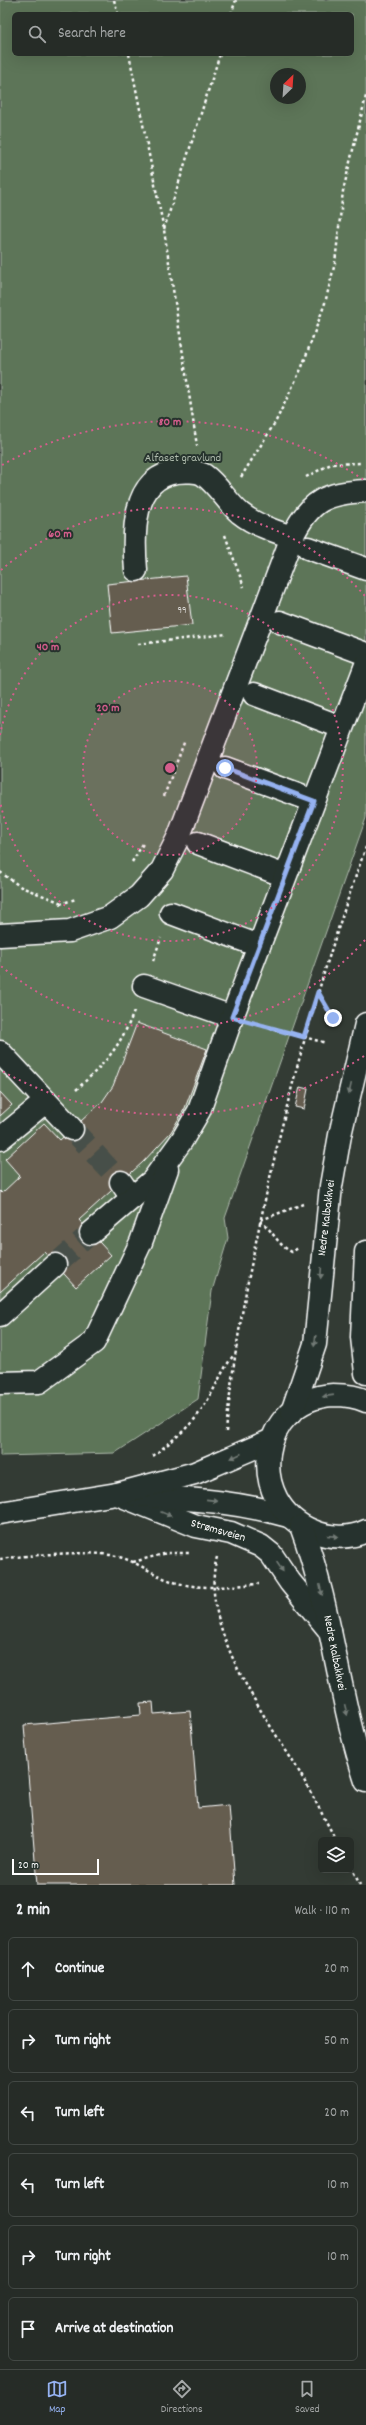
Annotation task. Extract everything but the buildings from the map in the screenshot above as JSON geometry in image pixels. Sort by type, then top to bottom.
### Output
[{"type":"main road","points":[[136,570],[133,538],[136,518],[141,502],[150,486],[159,477],[169,473],[183,471],[203,475],[240,513],[253,521],[300,543],[366,569]]},
{"type":"main road","points":[[0,935],[70,931],[110,917],[139,896],[162,870],[179,836],[208,762],[300,543],[302,516],[316,503],[340,492],[366,491]]},
{"type":"main road","points":[[280,622],[366,654]]},
{"type":"main road","points":[[91,1233],[126,1190],[153,1180],[172,1155],[199,1111],[232,1017],[341,727],[366,665]]},
{"type":"main road","points":[[254,694],[341,727]]},
{"type":"main road","points":[[225,768],[314,801]]},
{"type":"main road","points":[[198,843],[285,876]]},
{"type":"main road","points":[[171,914],[259,946]]},
{"type":"main road","points":[[144,986],[232,1017]]},
{"type":"main road","name":"Nedre Kalbakkvei","points":[[292,1412],[315,1344],[330,1186],[341,1128],[366,1024]]},
{"type":"main road","points":[[0,1052],[45,1102],[72,1129]]},
{"type":"main road","points":[[0,1139],[45,1102]]},
{"type":"main road","points":[[0,1383],[39,1382],[94,1342],[142,1242],[172,1155]]},
{"type":"main road","points":[[366,1252],[362,1336],[366,1373]]},
{"type":"main road","points":[[0,1315],[55,1265]]},
{"type":"main road","points":[[272,1440],[277,1429],[292,1412],[308,1402],[325,1396],[344,1395],[366,1401]]},
{"type":"main road","name":"Nedre Kalbakkvei","points":[[272,1440],[268,1472],[271,1488],[278,1503],[295,1521],[314,1560],[330,1631],[345,1709],[366,1781]]},
{"type":"main road","name":"Strømsveien","points":[[0,1513],[117,1494],[195,1473],[272,1440]]},
{"type":"main road","name":"Strømsveien","points":[[117,1494],[213,1500],[257,1507],[295,1521],[321,1535],[343,1536],[366,1531]]},
{"type":"main road","name":"Strømsveien","points":[[117,1494],[196,1526],[231,1532],[261,1546],[271,1554],[290,1582],[330,1631]]},
{"type":"path","points":[[114,0],[117,12]]},
{"type":"path","points":[[233,12],[236,0]]},
{"type":"path","points":[[129,56],[164,230],[194,437],[203,475]]},
{"type":"path","points":[[164,230],[219,56]]},
{"type":"path","points":[[227,500],[276,422],[302,367],[325,304],[335,263],[344,191],[366,96]]},
{"type":"path","points":[[222,527],[244,587]]},
{"type":"path","points":[[138,644],[227,634]]},
{"type":"path","points":[[226,1435],[234,1355],[260,1221],[304,1037],[366,847]]},
{"type":"path","points":[[0,872],[21,886],[62,903]]},
{"type":"path","points":[[318,992],[333,1018]]},
{"type":"path","points":[[232,1017],[326,1043]]},
{"type":"path","points":[[76,1090],[98,1069]]},
{"type":"path","points":[[260,1221],[305,1203]]},
{"type":"path","points":[[260,1221],[268,1226],[279,1244],[286,1250],[292,1252],[299,1248]]},
{"type":"path","points":[[148,1460],[189,1426],[203,1408],[222,1370],[234,1355]]},
{"type":"path","points":[[219,1551],[215,1566],[214,1587],[219,1618],[240,1671],[334,1837]]},
{"type":"path","points":[[133,1562],[167,1553],[191,1552]]},
{"type":"path","points":[[0,1559],[91,1554],[114,1556],[133,1562],[172,1582],[214,1587],[262,1584]]},
{"type":"path","points":[[354,1873],[360,1885]]},
{"type":"green space","name":"Alfaset gravlund","points":[[0,0],[366,0],[366,818],[225,1218],[228,1238],[212,1291],[198,1399],[115,1453],[0,1456]]},
{"type":"tunnel","points":[[72,1129],[121,1182]]},
{"type":"tunnel","points":[[55,1265],[91,1233]]},
{"type":"route","points":[[225,768],[314,801],[232,1017],[304,1037],[318,992],[333,1018]]}]
